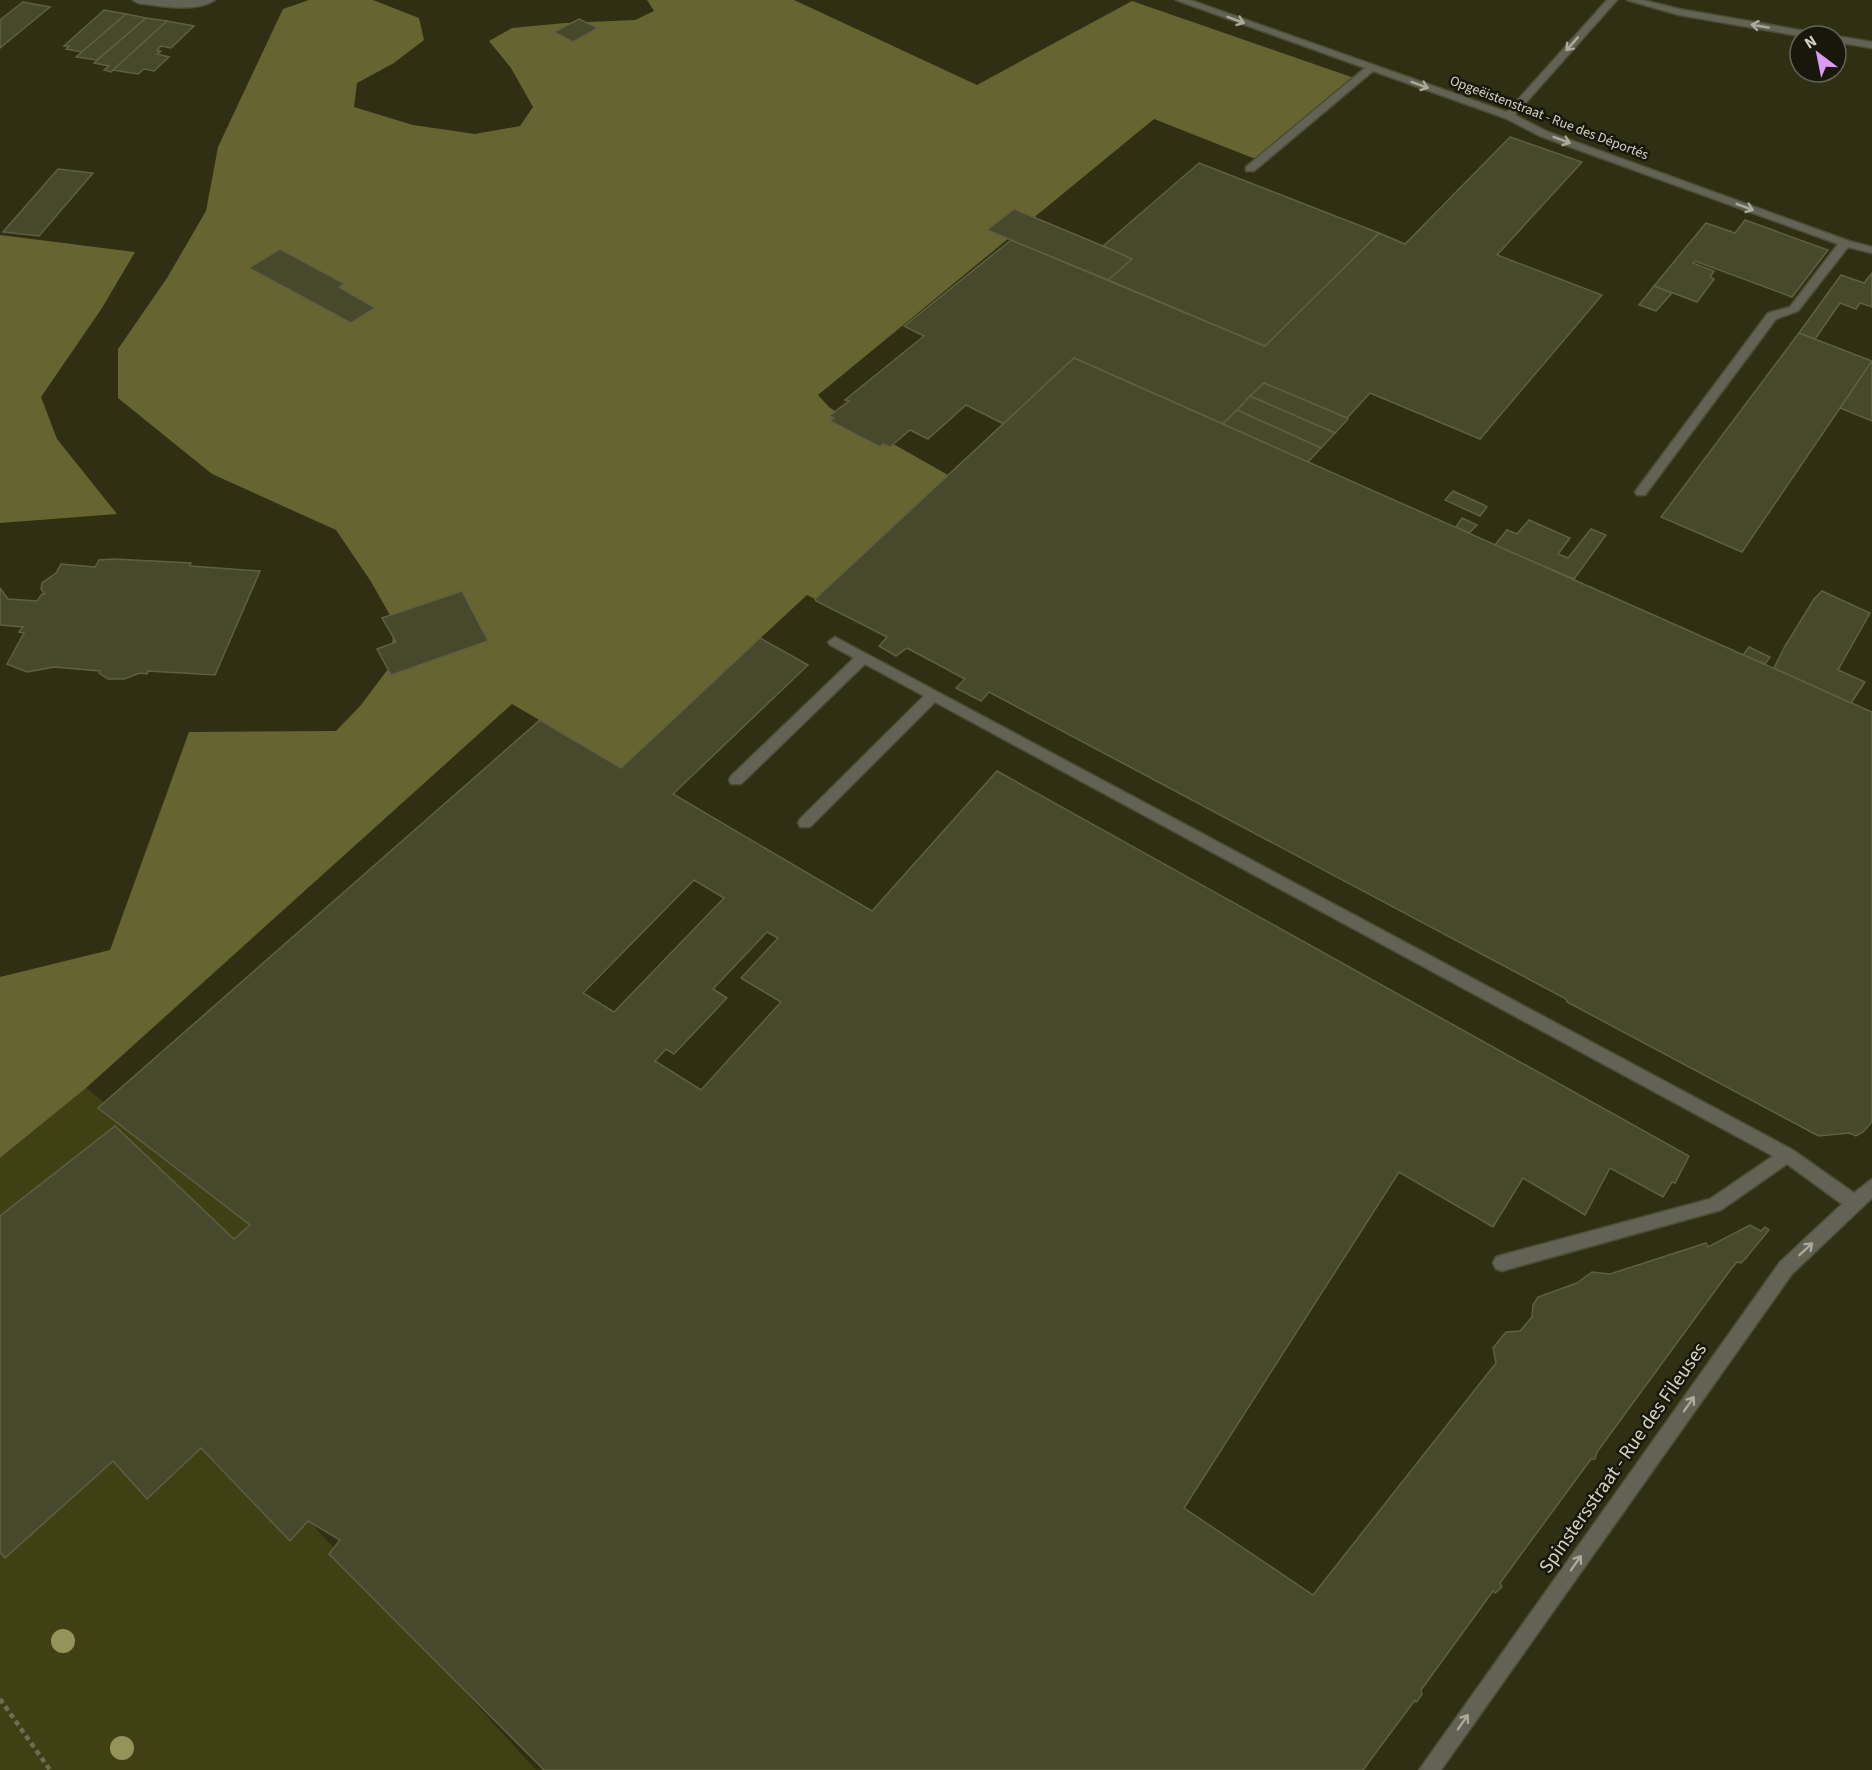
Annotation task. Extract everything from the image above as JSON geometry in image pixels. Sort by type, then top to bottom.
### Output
[{"type":"street","points":[[138,0],[169,5],[193,4],[210,0]]},
{"type":"street","name":"Opgeëistenstraat - Rue des Déportés","points":[[1181,0],[1509,116],[1544,134],[1845,243],[1872,250]]},
{"type":"street","points":[[1509,116],[1611,0]]},
{"type":"street","points":[[1632,0],[1679,12],[1788,31]]},
{"type":"street","points":[[1848,41],[1872,45]]},
{"type":"street","points":[[1250,170],[1371,68]]},
{"type":"street","points":[[1641,492],[1772,316],[1794,309],[1845,243]]},
{"type":"street","points":[[834,642],[1787,1155],[1855,1203]]},
{"type":"street","points":[[736,780],[863,658]]},
{"type":"street","points":[[805,823],[933,695]]},
{"type":"street","points":[[1502,1263],[1715,1205],[1787,1155]]},
{"type":"street","name":"Spinstersstraat - Rue des Fileuses","points":[[1429,1770],[1786,1268],[1872,1188]]},
{"type":"path","points":[[0,1699],[50,1770]]},
{"type":"shaded area","points":[[309,0],[373,0],[419,18],[424,40],[394,63],[357,83],[354,107],[413,125],[475,134],[520,126],[533,107],[511,68],[489,41],[512,28],[635,20],[654,11],[647,0],[794,0],[977,85],[1132,1],[1357,79],[1258,160],[1154,119],[818,395],[830,408],[948,475],[815,599],[807,595],[621,768],[512,704],[86,1088],[0,1158],[0,977],[110,950],[189,732],[336,731],[361,705],[388,669],[395,624],[370,580],[336,530],[212,474],[118,398],[118,349],[167,278],[206,211],[218,147],[283,9]]},
{"type":"shaded area","points":[[0,235],[135,252],[102,308],[41,397],[57,439],[117,514],[0,523]]},
{"type":"shaded area","points":[[86,1088],[450,1372],[313,1525],[536,1770],[0,1770],[0,1158]]},
{"type":"building","points":[[23,2],[50,7],[0,48],[0,20]]},
{"type":"building","points":[[104,10],[126,14],[82,52],[66,49],[69,46],[64,46]]},
{"type":"building","points":[[126,14],[146,18],[97,60],[76,57]]},
{"type":"building","points":[[146,18],[167,21],[111,72],[104,70],[109,66],[94,63]]},
{"type":"building","points":[[579,19],[598,28],[573,42],[554,32]]},
{"type":"building","points":[[167,21],[194,26],[171,48],[161,46],[157,50],[161,51],[157,54],[169,57],[154,71],[144,69],[138,74],[113,70]]},
{"type":"building","points":[[1510,137],[1582,162],[1497,255],[1602,295],[1480,439],[1370,393],[1347,418],[1264,383],[1223,424],[1074,358],[1004,424],[966,405],[928,439],[910,430],[890,447],[883,444],[880,447],[830,421],[834,418],[829,416],[849,401],[845,400],[924,336],[904,326],[1011,240],[1265,346],[1379,233],[1405,244]]},
{"type":"building","points":[[1199,163],[1379,233],[1265,346],[1108,280],[1132,259],[1103,246]]},
{"type":"building","points":[[58,169],[93,173],[39,236],[3,232]]},
{"type":"building","points":[[1014,209],[1132,259],[1108,280],[987,230]]},
{"type":"building","points":[[1745,220],[1828,250],[1792,297],[1695,261],[1693,263],[1714,271],[1710,277],[1714,279],[1697,302],[1654,286],[1706,223],[1735,233]]},
{"type":"building","points":[[280,249],[345,284],[339,287],[375,308],[351,323],[249,268]]},
{"type":"building","points":[[1872,273],[1872,307],[1860,303],[1856,309],[1840,303],[1815,339],[1799,333],[1841,275],[1864,283]]},
{"type":"building","points":[[1654,286],[1672,293],[1656,311],[1639,305]]},
{"type":"building","points":[[1799,333],[1872,361],[1742,552],[1661,517]]},
{"type":"building","points":[[1074,358],[1872,712],[1872,1122],[1863,1132],[1856,1136],[1849,1133],[1819,1136],[1815,1134],[989,692],[981,701],[956,688],[965,679],[907,648],[896,656],[879,646],[887,637],[816,601],[815,599]]},
{"type":"building","points":[[1872,361],[1872,421],[1840,408]]},
{"type":"building","points":[[1264,383],[1348,419],[1335,433],[1250,396]]},
{"type":"building","points":[[1250,396],[1335,433],[1321,448],[1237,410]]},
{"type":"building","points":[[1237,410],[1321,448],[1308,462],[1223,424]]},
{"type":"building","points":[[1453,491],[1487,507],[1480,516],[1445,500]]},
{"type":"building","points":[[1462,518],[1477,525],[1469,533],[1456,527]]},
{"type":"building","points":[[1529,520],[1570,538],[1558,554],[1568,558],[1591,529],[1606,535],[1574,579],[1495,545],[1507,530],[1517,534]]},
{"type":"building","points":[[99,560],[191,563],[190,566],[260,571],[215,675],[148,671],[147,674],[140,673],[124,679],[108,679],[99,673],[100,671],[54,667],[27,672],[7,664],[24,633],[19,632],[23,627],[0,625],[0,588],[8,599],[37,601],[42,594],[45,594],[41,589],[42,583],[56,573],[61,564],[95,567]]},
{"type":"building","points":[[462,591],[488,641],[391,675],[377,649],[396,642],[382,618]]},
{"type":"building","points":[[1822,591],[1870,613],[1838,670],[1865,682],[1851,703],[1774,668],[1814,599]]},
{"type":"building","points":[[760,638],[808,665],[673,794],[872,911],[997,771],[1689,1156],[1675,1183],[1672,1182],[1663,1197],[1610,1168],[1585,1215],[1523,1178],[1493,1227],[1399,1172],[1184,1508],[1313,1595],[1496,1363],[1493,1348],[1506,1332],[1520,1331],[1532,1317],[1533,1305],[1538,1297],[1577,1283],[1592,1272],[1610,1274],[1706,1243],[1708,1247],[1750,1225],[1761,1231],[1765,1227],[1769,1230],[1746,1258],[1741,1263],[1737,1262],[1731,1269],[1597,1452],[1595,1459],[1591,1459],[1500,1583],[1502,1587],[1495,1593],[1493,1591],[1421,1690],[1422,1694],[1418,1700],[1416,1702],[1415,1700],[1363,1770],[544,1770],[329,1554],[340,1540],[308,1521],[290,1541],[201,1448],[147,1499],[113,1461],[5,1558],[0,1552],[0,1216],[115,1126],[234,1239],[250,1225],[98,1108],[540,720],[621,768]],"holes":[[[694,880],[724,898],[614,1012],[583,993]],[[767,932],[778,938],[741,978],[781,1002],[701,1090],[655,1061],[666,1049],[674,1054],[727,998],[713,989]]]},
{"type":"building","points":[[1749,647],[1770,657],[1765,664],[1743,655]]}]
